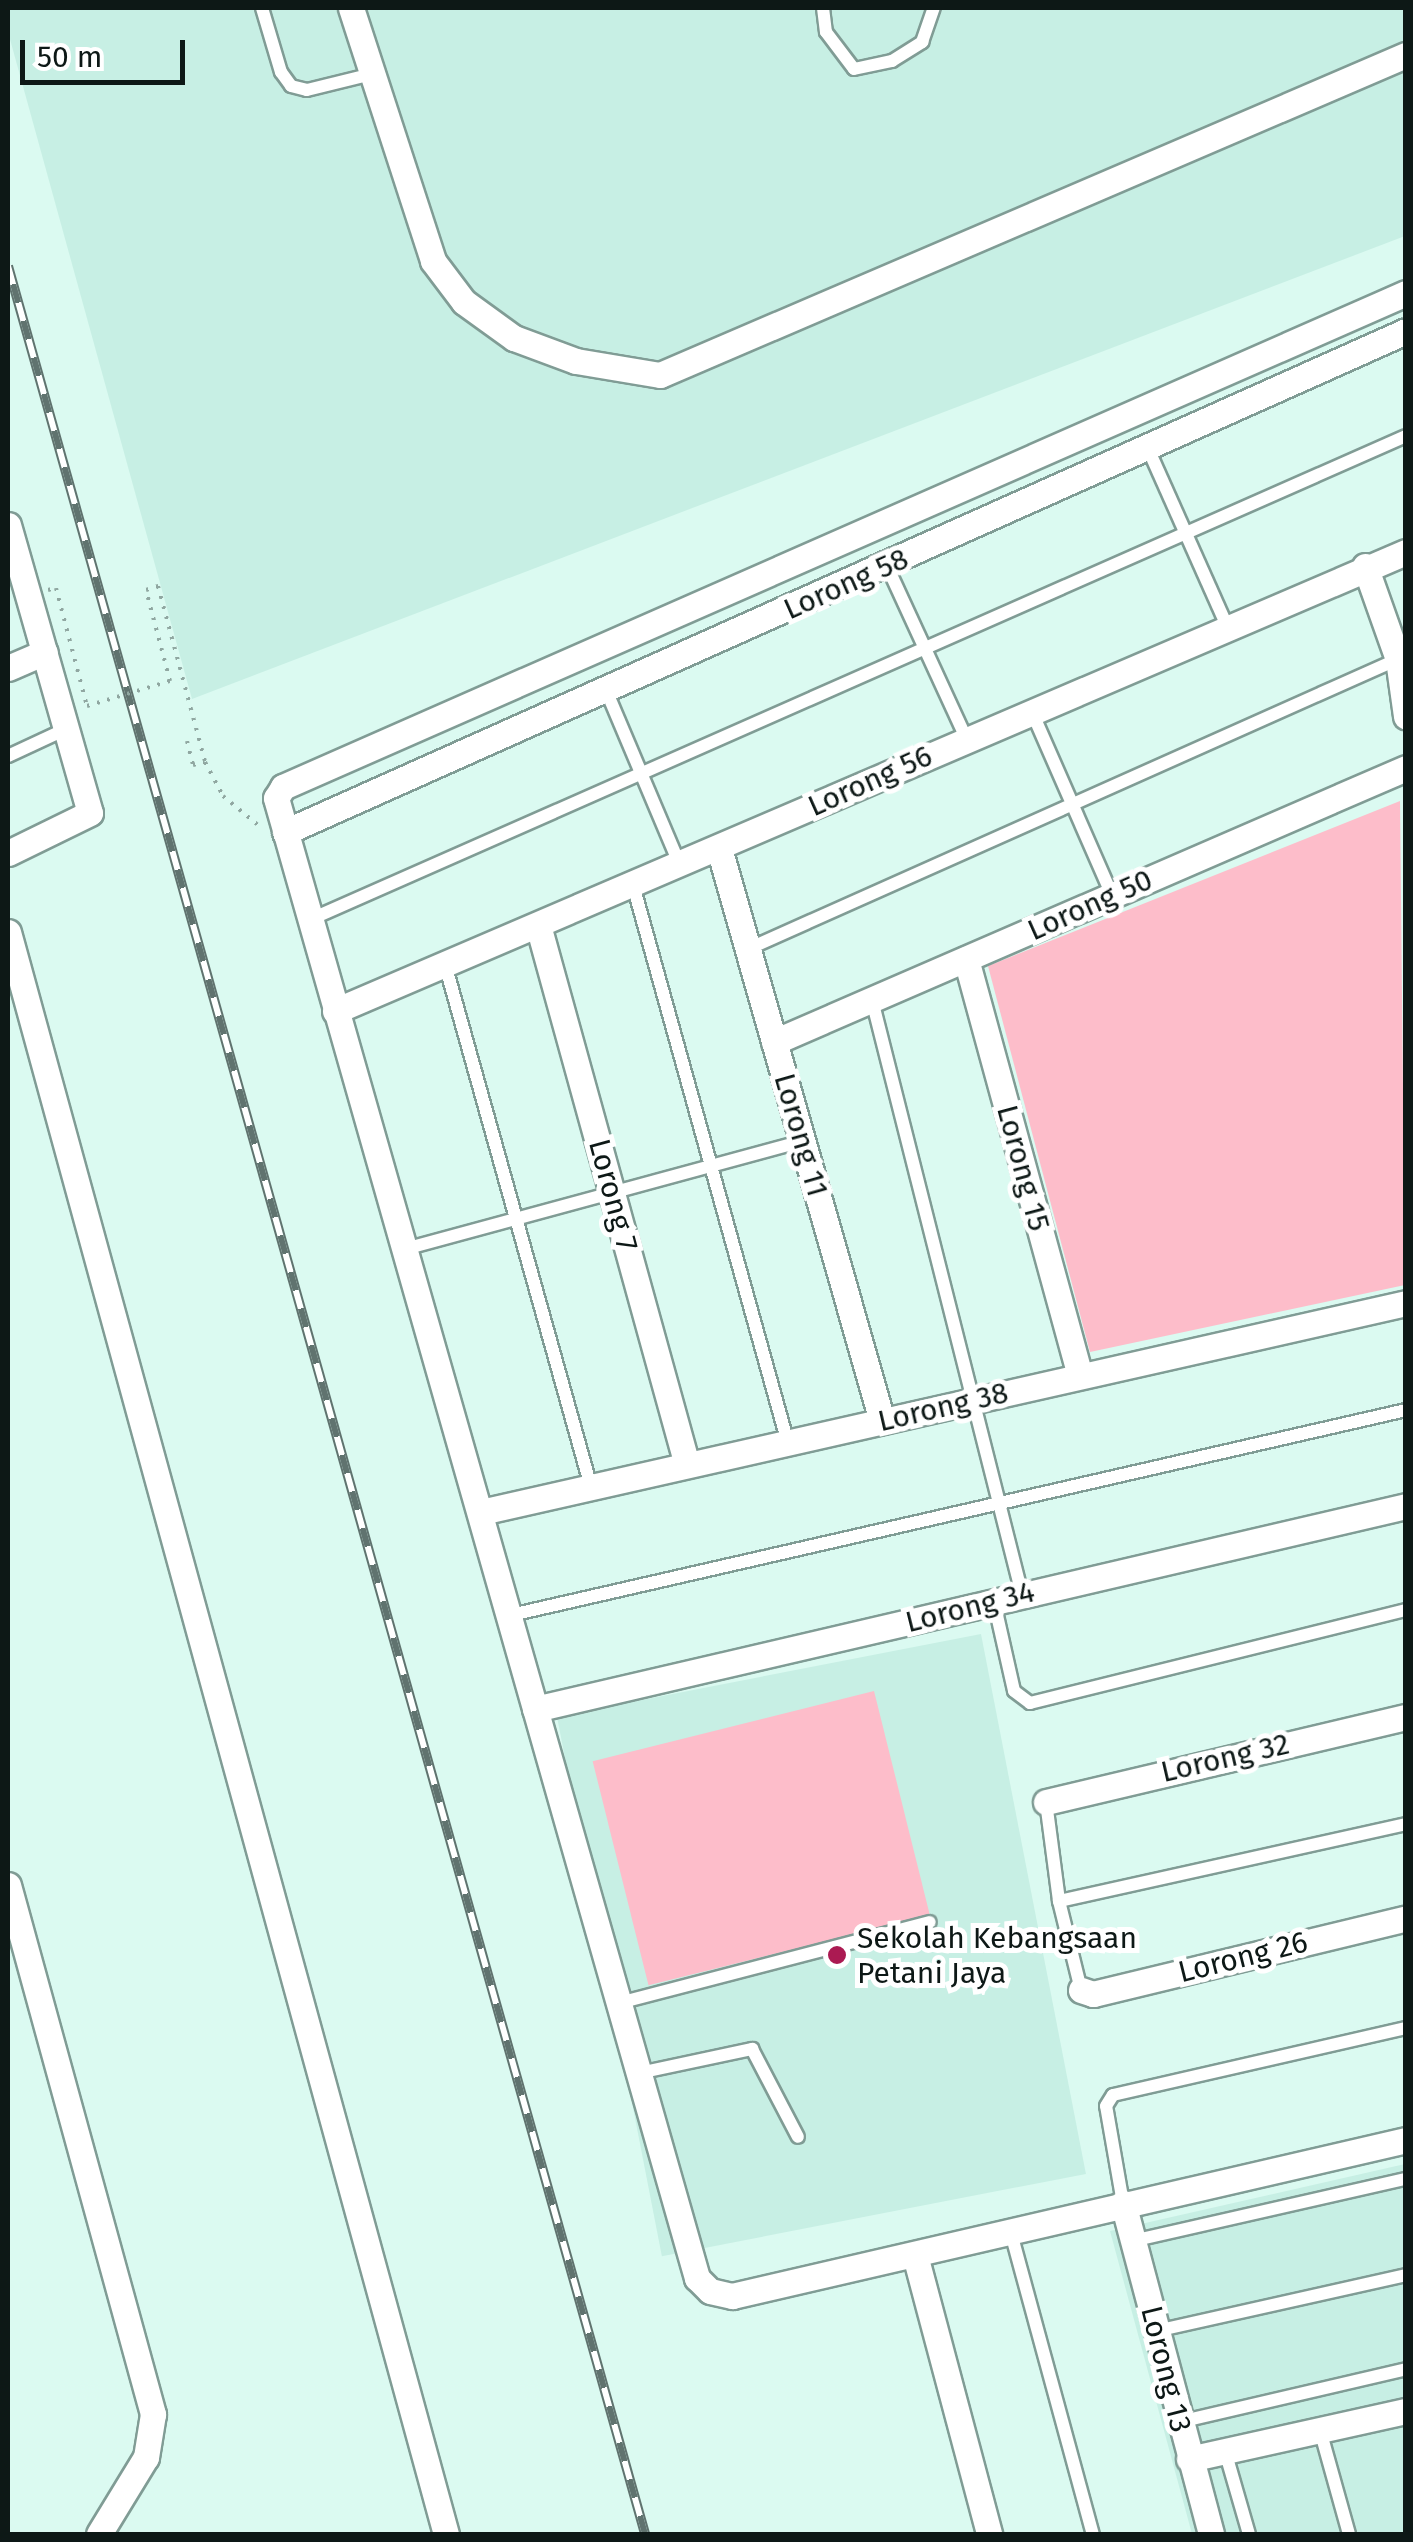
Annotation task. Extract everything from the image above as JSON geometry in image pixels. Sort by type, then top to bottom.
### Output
[{"type":"street","points":[[351,8],[432,260],[464,302],[514,338],[576,360],[660,374],[681,371],[1406,56]]},
{"type":"street","points":[[1406,293],[1131,410],[284,787],[276,798],[512,1615],[535,1709],[697,2278],[710,2291],[732,2296],[1406,2140]]},
{"type":"street","points":[[1341,320],[1356,353]]},
{"type":"street","name":"Lorong 58","points":[[284,832],[1406,331]]},
{"type":"street","points":[[1131,410],[1146,444]]},
{"type":"street","points":[[8,525],[14,575],[44,652],[90,813],[8,852]]},
{"type":"street","name":"Lorong 56","points":[[335,1011],[720,848],[1226,624],[1406,552]]},
{"type":"street","points":[[1364,566],[1398,659],[1406,716]]},
{"type":"street","points":[[8,668],[44,652]]},
{"type":"street","name":"Lorong 50","points":[[774,1042],[1406,768]]},
{"type":"street","name":"Lorong 11","points":[[720,848],[882,1421]]},
{"type":"street","name":"Lorong 7","points":[[538,925],[687,1466]]},
{"type":"street","points":[[8,932],[446,2534]]},
{"type":"street","name":"Lorong 15","points":[[966,959],[1080,1376]]},
{"type":"street","name":"Lorong 38","points":[[481,1512],[1406,1302]]},
{"type":"street","name":"Lorong 34","points":[[535,1709],[1406,1506]]},
{"type":"street","name":"Lorong 32","points":[[1046,1802],[1406,1717]]},
{"type":"street","points":[[8,1885],[154,2414],[146,2456],[99,2534]]},
{"type":"street","name":"Lorong 26","points":[[1082,1990],[1093,1994],[1406,1918]]},
{"type":"street","name":"Lorong 13","points":[[1123,2204],[1211,2534]]},
{"type":"street","points":[[914,2255],[989,2534]]},
{"type":"street","points":[[1189,2459],[1406,2411]]},
{"type":"lane","points":[[262,8],[280,72],[291,86],[308,90],[372,74]]},
{"type":"lane","points":[[823,8],[826,32],[854,69],[892,61],[922,42],[934,8]]},
{"type":"lane","points":[[309,920],[1406,436]]},
{"type":"lane","points":[[1146,444],[1226,624]]},
{"type":"lane","points":[[887,566],[966,738]]},
{"type":"lane","points":[[748,949],[1398,659]]},
{"type":"lane","points":[[606,690],[680,865]]},
{"type":"lane","points":[[1031,710],[1112,896]]},
{"type":"lane","points":[[8,756],[66,729]]},
{"type":"lane","points":[[633,885],[788,1443]]},
{"type":"lane","points":[[445,964],[592,1487]]},
{"type":"lane","points":[[872,1000],[978,1399],[1022,1594]]},
{"type":"lane","points":[[405,1249],[802,1141]]},
{"type":"lane","points":[[512,1615],[1406,1410]]},
{"type":"lane","points":[[994,1602],[1014,1691],[1030,1703],[1406,1610]]},
{"type":"lane","points":[[1046,1802],[1059,1901],[1082,1990]]},
{"type":"lane","points":[[1059,1901],[1406,1824]]},
{"type":"lane","points":[[619,2003],[930,1922]]},
{"type":"lane","points":[[1123,2204],[1106,2106],[1113,2095],[1406,2028]]},
{"type":"lane","points":[[639,2073],[752,2050],[798,2137]]},
{"type":"lane","points":[[1132,2241],[1406,2180]]},
{"type":"lane","points":[[1011,2233],[1093,2534]]},
{"type":"lane","points":[[1156,2331],[1406,2275]]},
{"type":"lane","points":[[1179,2422],[1406,2369]]},
{"type":"lane","points":[[1320,2430],[1349,2534]]},
{"type":"lane","points":[[1225,2451],[1249,2534]]},
{"type":"path","points":[[87,706],[170,681],[146,590],[158,586],[206,762],[222,796],[246,821],[284,832]]},
{"type":"path","points":[[187,741],[193,765],[206,762]]},
{"type":"shaded area","points":[[8,8],[1405,8],[1405,236],[192,699],[8,32]]},
{"type":"shaded area","points":[[1400,801],[1405,1285],[1090,1352],[988,966]]},
{"type":"shaded area","name":"Sekolah Kebangsaan Petani Jaya","points":[[981,1634],[1086,2174],[662,2256],[557,1716]]},
{"type":"shaded area","points":[[874,1691],[930,1915],[648,1985],[593,1761]]},
{"type":"shaded area","points":[[1405,2164],[1405,2534],[1192,2534],[1110,2231]]},
{"type":"railway","points":[[8,266],[645,2534]]},
{"type":"place","name":"Sekolah Kebangsaan Petani Jaya","points":[[837,1955]]}]
